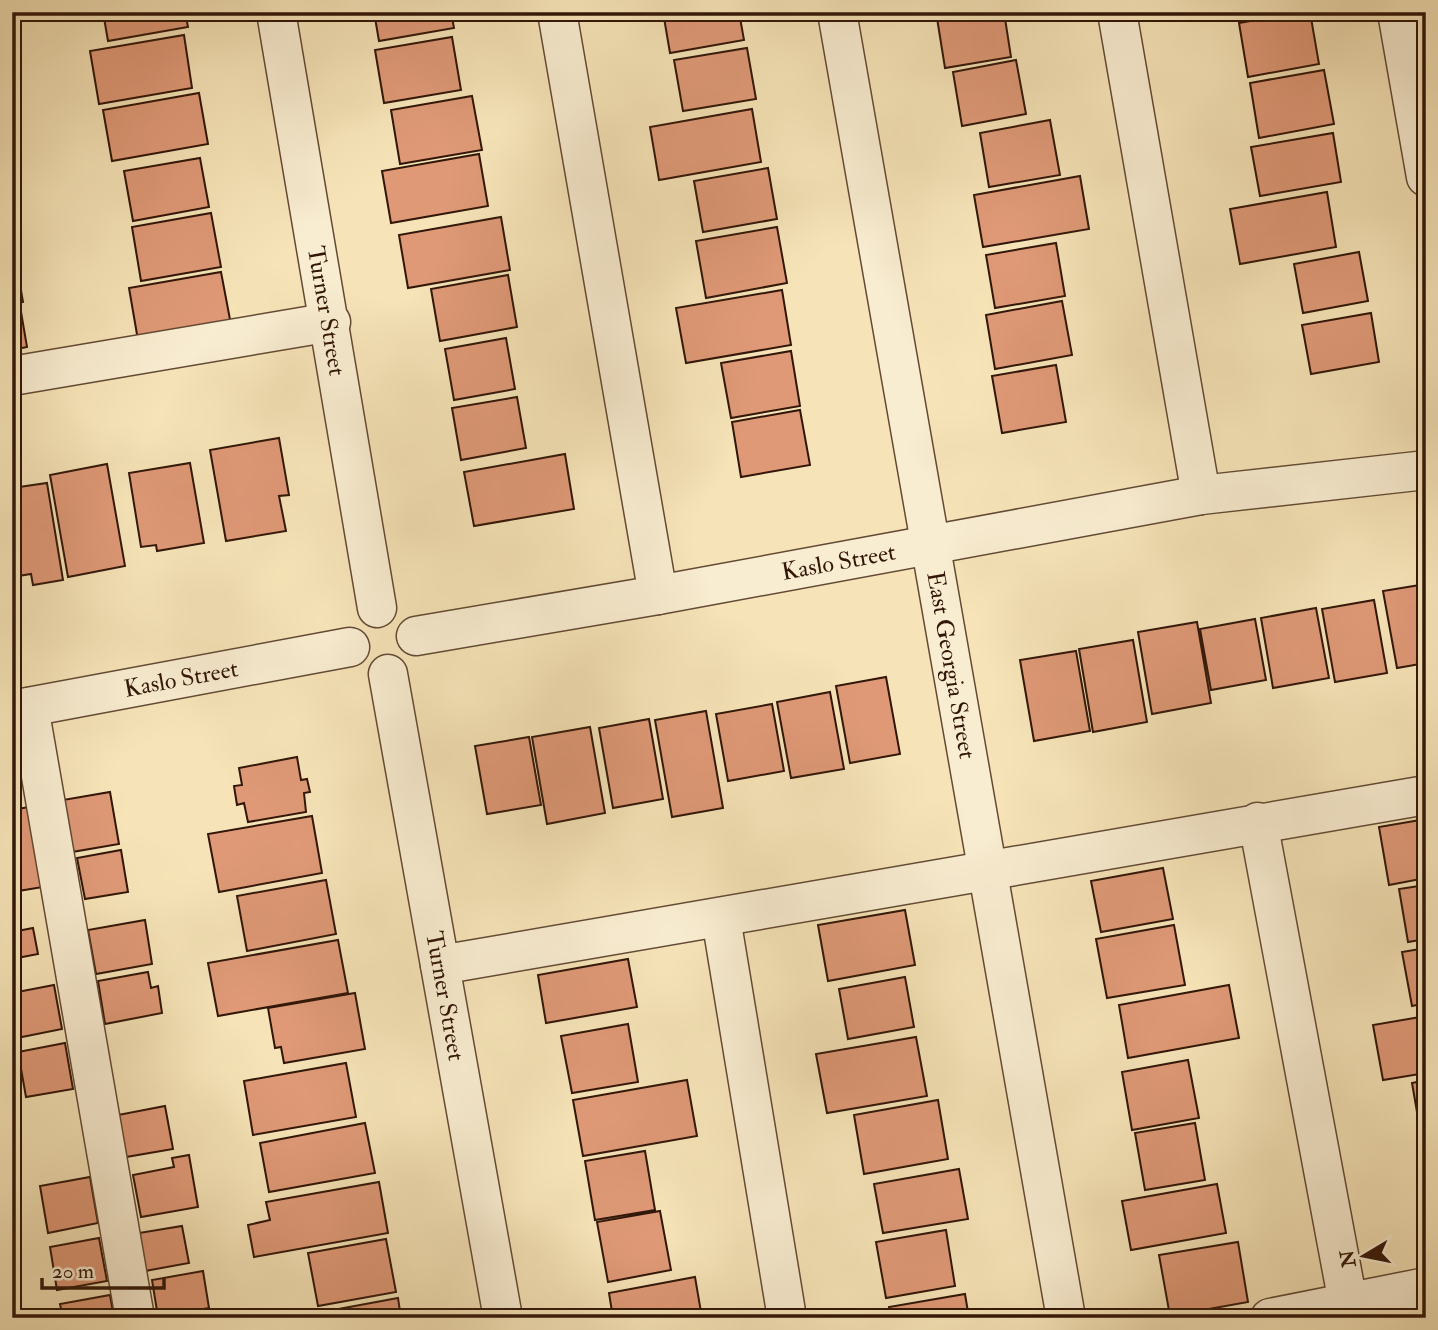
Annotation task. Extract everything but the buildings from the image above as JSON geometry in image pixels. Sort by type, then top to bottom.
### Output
[{"type":"street","name":"Turner Street","points":[[276,12],[331,322],[377,608]]},
{"type":"street","points":[[557,12],[658,595]]},
{"type":"street","name":"East Georgia Street","points":[[837,12],[1066,1318]]},
{"type":"street","points":[[1117,12],[1201,495]]},
{"type":"street","points":[[1397,12],[1426,177]]},
{"type":"street","points":[[12,376],[331,322]]},
{"type":"street","name":"Kaslo Street","points":[[416,636],[658,595],[1201,495],[1426,470]]},
{"type":"street","points":[[377,608],[398,611],[407,617],[416,636],[413,656],[407,665],[388,674],[368,671],[354,657],[350,647],[353,626],[359,618],[377,608]]},
{"type":"street","name":"Kaslo Street","points":[[21,708],[350,647]]},
{"type":"street","name":"Turner Street","points":[[388,674],[503,1318]]},
{"type":"street","points":[[21,708],[135,1318]]},
{"type":"street","points":[[440,965],[1426,795]]},
{"type":"street","points":[[1258,822],[1348,1303]]},
{"type":"street","points":[[721,918],[788,1318]]},
{"type":"street","points":[[1270,1318],[1426,1287]]}]
